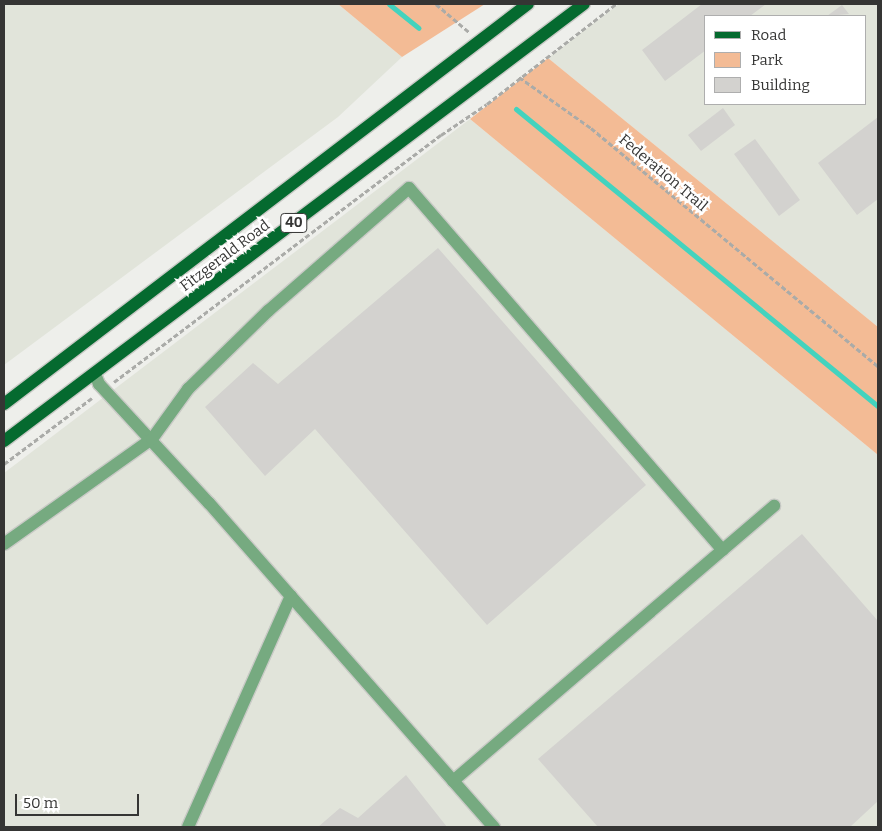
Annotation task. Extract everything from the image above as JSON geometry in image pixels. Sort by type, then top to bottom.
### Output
[{"type":"main road","name":"Fitzgerald Road","points":[[4,404],[528,4]]},
{"type":"main road","name":"Fitzgerald Road","points":[[4,441],[584,4]]},
{"type":"lane","points":[[4,544],[152,439],[195,383],[268,312],[409,188],[723,550]]},
{"type":"lane","points":[[95,374],[104,389],[152,439],[494,827]]},
{"type":"lane","points":[[454,781],[774,506]]},
{"type":"lane","points":[[188,827],[291,596]]},
{"type":"path","points":[[436,4],[467,29],[476,42]]},
{"type":"path","points":[[4,464],[616,4]]},
{"type":"path","name":"Federation Trail","points":[[507,63],[519,78],[591,128],[878,366]]},
{"type":"shaded area","points":[[4,4],[338,4],[402,57],[338,117],[4,365]]},
{"type":"shaded area","points":[[619,4],[878,4],[878,327],[548,58]]},
{"type":"shaded area","points":[[470,119],[878,455],[878,827],[4,827],[4,473]]},
{"type":"green space","points":[[338,4],[485,4],[402,57]]},
{"type":"green space","points":[[548,58],[878,327],[878,455],[470,119]]},
{"type":"building","points":[[702,4],[766,4],[751,15],[704,15],[704,52],[665,81],[642,50]]},
{"type":"building","points":[[842,5],[849,14],[838,15],[828,15]]},
{"type":"building","points":[[723,108],[735,125],[701,151],[688,135]]},
{"type":"building","points":[[878,117],[878,199],[857,215],[818,163]]},
{"type":"building","points":[[755,139],[800,200],[779,216],[734,154]]},
{"type":"building","points":[[438,248],[646,485],[487,625],[315,429],[265,476],[205,407],[253,363],[278,384]]},
{"type":"building","points":[[802,534],[878,621],[878,801],[850,827],[598,827],[538,759]]},
{"type":"building","points":[[406,775],[447,827],[318,827],[340,808],[358,818]]},
{"type":"waterway","points":[[389,4],[419,28]]},
{"type":"waterway","points":[[516,109],[878,406]]}]
